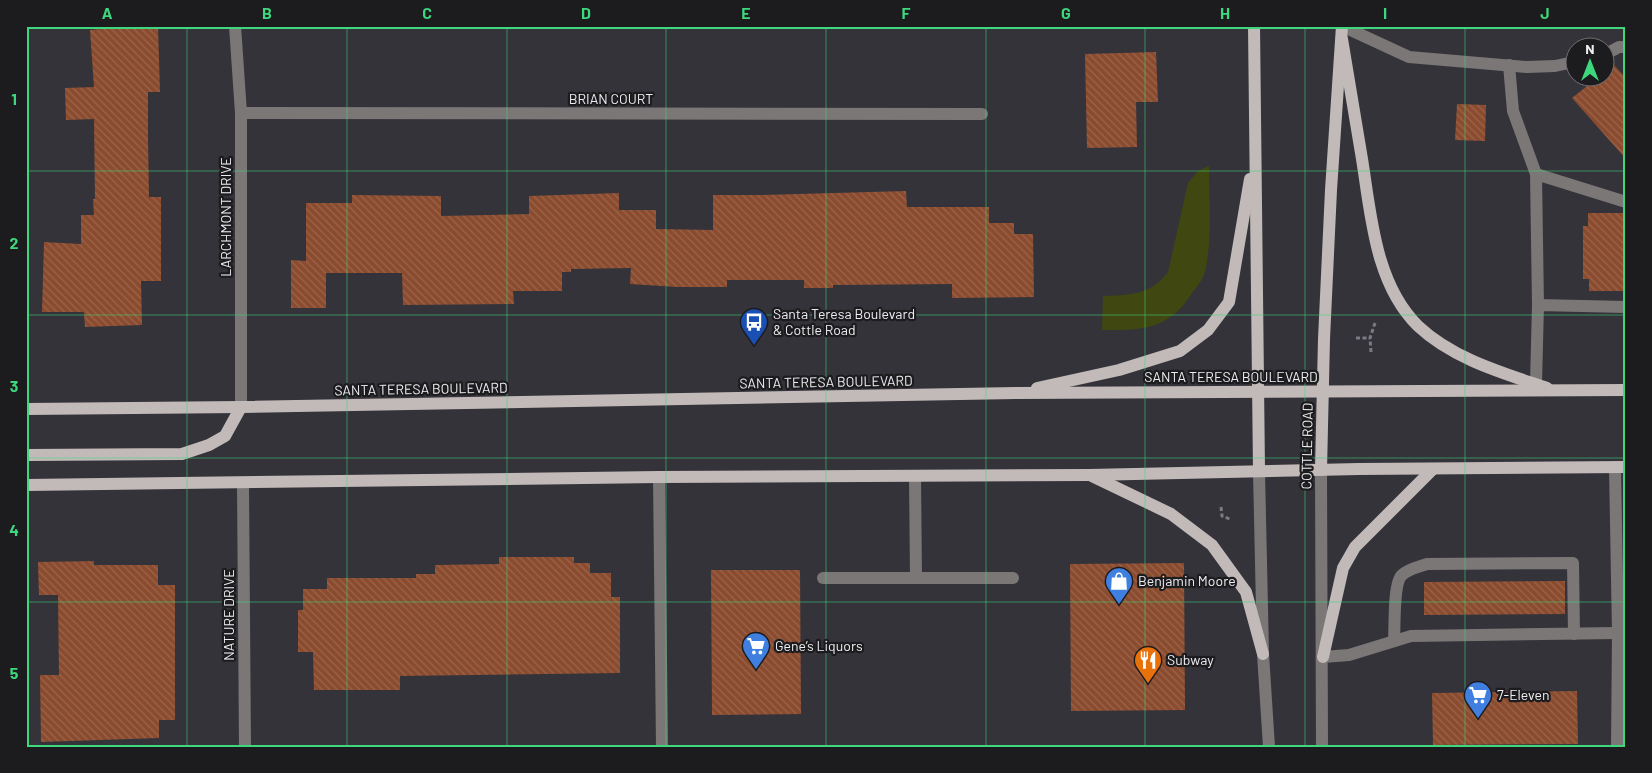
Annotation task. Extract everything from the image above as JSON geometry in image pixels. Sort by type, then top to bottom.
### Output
[{"type":"main road","points":[[1254,26],[1259,471]]},
{"type":"main road","points":[[1342,33],[1372,221],[1381,258],[1398,301],[1418,326],[1448,349],[1495,370],[1557,391]]},
{"type":"main road","name":"COTTLE ROAD","points":[[1321,470],[1331,190],[1342,33]]},
{"type":"main road","points":[[1016,393],[1119,370],[1180,351],[1208,330],[1229,302],[1255,147]]},
{"type":"main road","name":"SANTA TERESA BOULEVARD","points":[[26,409],[241,408],[1016,393],[1626,390]]},
{"type":"main road","points":[[26,455],[182,454],[209,445],[225,436],[241,408]]},
{"type":"main road","points":[[26,485],[1621,467]]},
{"type":"main road","points":[[1323,657],[1343,568],[1355,547],[1434,469]]},
{"type":"main road","points":[[1089,474],[1171,514],[1212,545],[1246,592],[1262,654]]},
{"type":"street","name":"LARCHMONT DRIVE","points":[[235,26],[241,113],[241,408]]},
{"type":"street","points":[[1342,33],[1409,57],[1528,67],[1564,64]]},
{"type":"street","points":[[1614,50],[1626,47]]},
{"type":"street","points":[[1509,65],[1513,110],[1536,174],[1538,305],[1536,384]]},
{"type":"street","name":"BRIAN COURT","points":[[241,113],[982,114]]},
{"type":"street","points":[[1536,174],[1626,202]]},
{"type":"street","points":[[1538,305],[1626,307]]},
{"type":"street","points":[[1617,747],[1618,633],[1622,592],[1621,467]]},
{"type":"street","name":"COTTLE ROAD","points":[[1321,470],[1322,747]]},
{"type":"street","points":[[1259,471],[1262,654],[1269,747]]},
{"type":"street","points":[[915,476],[916,578]]},
{"type":"street","points":[[659,477],[662,747]]},
{"type":"street","name":"NATURE DRIVE","points":[[243,484],[245,747]]},
{"type":"street","points":[[1394,641],[1397,586],[1400,576],[1412,568],[1427,564],[1573,563],[1574,634]]},
{"type":"street","points":[[824,578],[1013,578]]},
{"type":"street","points":[[1323,657],[1349,655],[1411,636],[1618,633]]},
{"type":"path","points":[[1371,352],[1370,338],[1375,323]]},
{"type":"path","points":[[1356,338],[1370,338]]},
{"type":"path","points":[[1221,507],[1222,516],[1230,519]]},
{"type":"green space","points":[[1209,166],[1208,253],[1203,277],[1200,282],[1181,307],[1162,322],[1125,330],[1102,330],[1103,296],[1139,292],[1154,285],[1168,272],[1188,183],[1198,171]]},
{"type":"building","points":[[113,26],[158,26],[160,92],[148,92],[148,137],[149,197],[161,197],[161,281],[141,281],[142,325],[85,327],[84,312],[42,312],[44,242],[81,244],[81,215],[94,215],[94,119],[66,120],[65,88],[94,87],[90,30],[113,28]]},
{"type":"building","points":[[1156,52],[1158,102],[1136,102],[1137,147],[1087,148],[1085,54]]},
{"type":"building","points":[[1614,65],[1626,78],[1626,159],[1572,98],[1584,88],[1614,88]]},
{"type":"building","points":[[1457,104],[1486,105],[1485,141],[1455,140]]},
{"type":"building","points":[[906,191],[907,207],[989,207],[989,223],[1014,223],[1014,234],[1033,234],[1034,297],[952,298],[952,284],[833,285],[833,288],[804,288],[804,280],[727,280],[727,287],[678,287],[630,284],[631,268],[571,269],[571,272],[562,272],[562,291],[513,291],[514,304],[403,305],[402,273],[326,273],[326,308],[291,308],[291,260],[306,261],[306,203],[352,203],[352,195],[441,196],[441,216],[529,214],[529,196],[619,193],[619,210],[656,210],[656,229],[713,230],[713,195]]},
{"type":"building","points":[[1588,213],[1626,213],[1625,291],[1589,291],[1589,279],[1583,279],[1583,226],[1588,226]]},
{"type":"building","points":[[499,557],[574,557],[574,563],[590,563],[590,573],[611,573],[611,597],[620,597],[620,673],[400,676],[400,690],[314,690],[313,652],[298,652],[298,610],[303,610],[303,589],[327,589],[327,578],[416,578],[416,574],[435,574],[435,565],[499,564]]},
{"type":"building","points":[[94,561],[94,565],[158,565],[158,585],[175,585],[175,720],[159,720],[159,738],[41,742],[40,675],[59,675],[58,595],[39,595],[38,562]]},
{"type":"building","points":[[1184,563],[1185,710],[1071,711],[1070,564]]},
{"type":"building","points":[[711,570],[800,570],[801,714],[712,715]]},
{"type":"building","points":[[1565,581],[1565,614],[1424,615],[1424,582]]},
{"type":"building","points":[[1577,691],[1578,744],[1433,745],[1432,693]]},
{"type":"place","name":"Santa Teresa Boulevard & Cottle Road","points":[[754,346]]},
{"type":"place","name":"Benjamin Moore","points":[[1119,605]]},
{"type":"place","name":"Gene’s Liquors","points":[[756,670]]},
{"type":"place","name":"Subway","points":[[1148,684]]},
{"type":"place","name":"7-Eleven","points":[[1478,719]]}]
